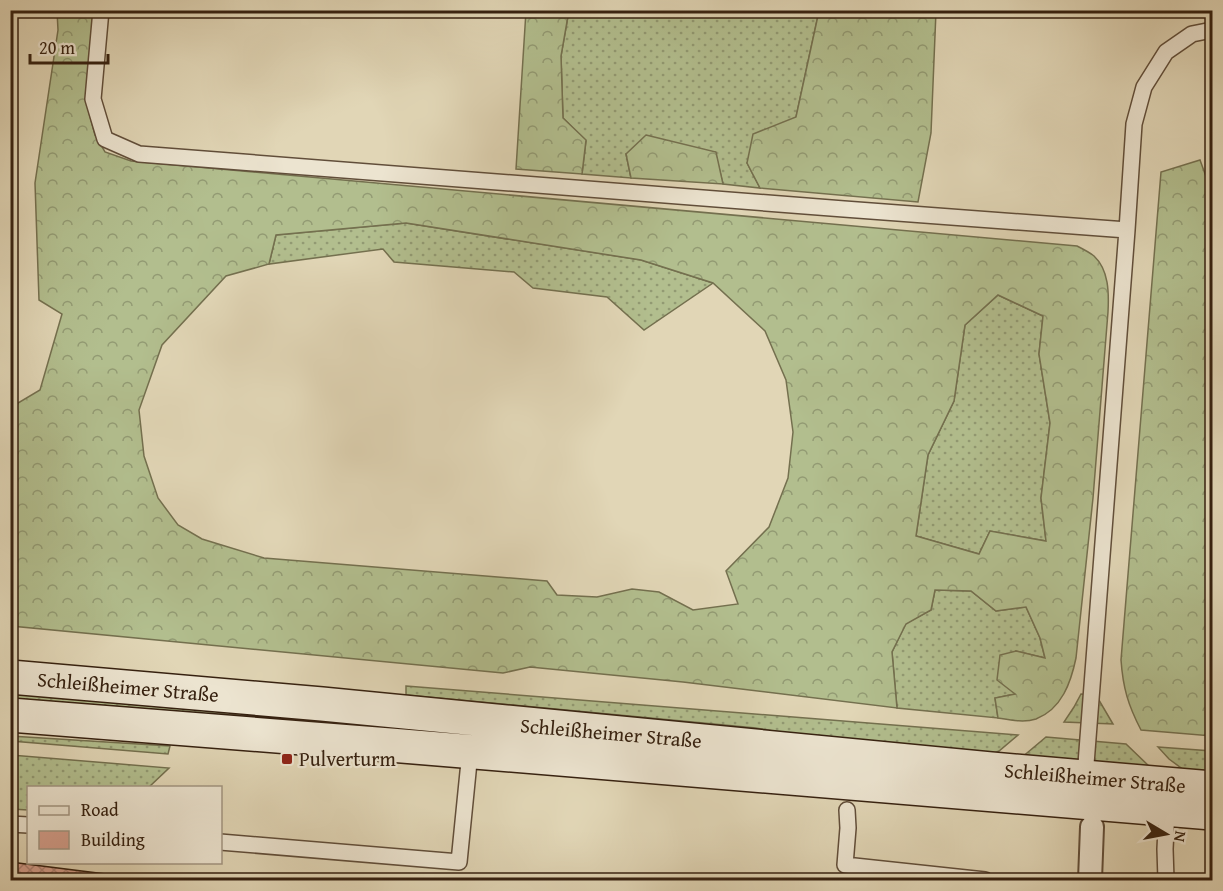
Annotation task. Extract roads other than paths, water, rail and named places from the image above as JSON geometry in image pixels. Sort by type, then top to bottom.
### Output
[{"type":"main road","name":"Schleißheimer Straße","points":[[10,677],[322,704],[1212,788]]},
{"type":"main road","name":"Schleißheimer Straße","points":[[10,715],[1212,813]]},
{"type":"street","points":[[1090,880],[1092,827]]},
{"type":"lane","points":[[101,10],[93,99],[105,139],[139,154],[1127,230]]},
{"type":"lane","points":[[1085,777],[1134,124],[1144,87],[1166,52],[1192,34],[1212,30]]},
{"type":"lane","points":[[222,842],[459,862],[470,752]]},
{"type":"lane","points":[[1166,880],[1167,809]]},
{"type":"lane","points":[[847,810],[845,865],[985,880]]},
{"type":"lane","points":[[10,824],[27,825]]},
{"type":"place","name":"Pulverturm","points":[[287,759]]}]
